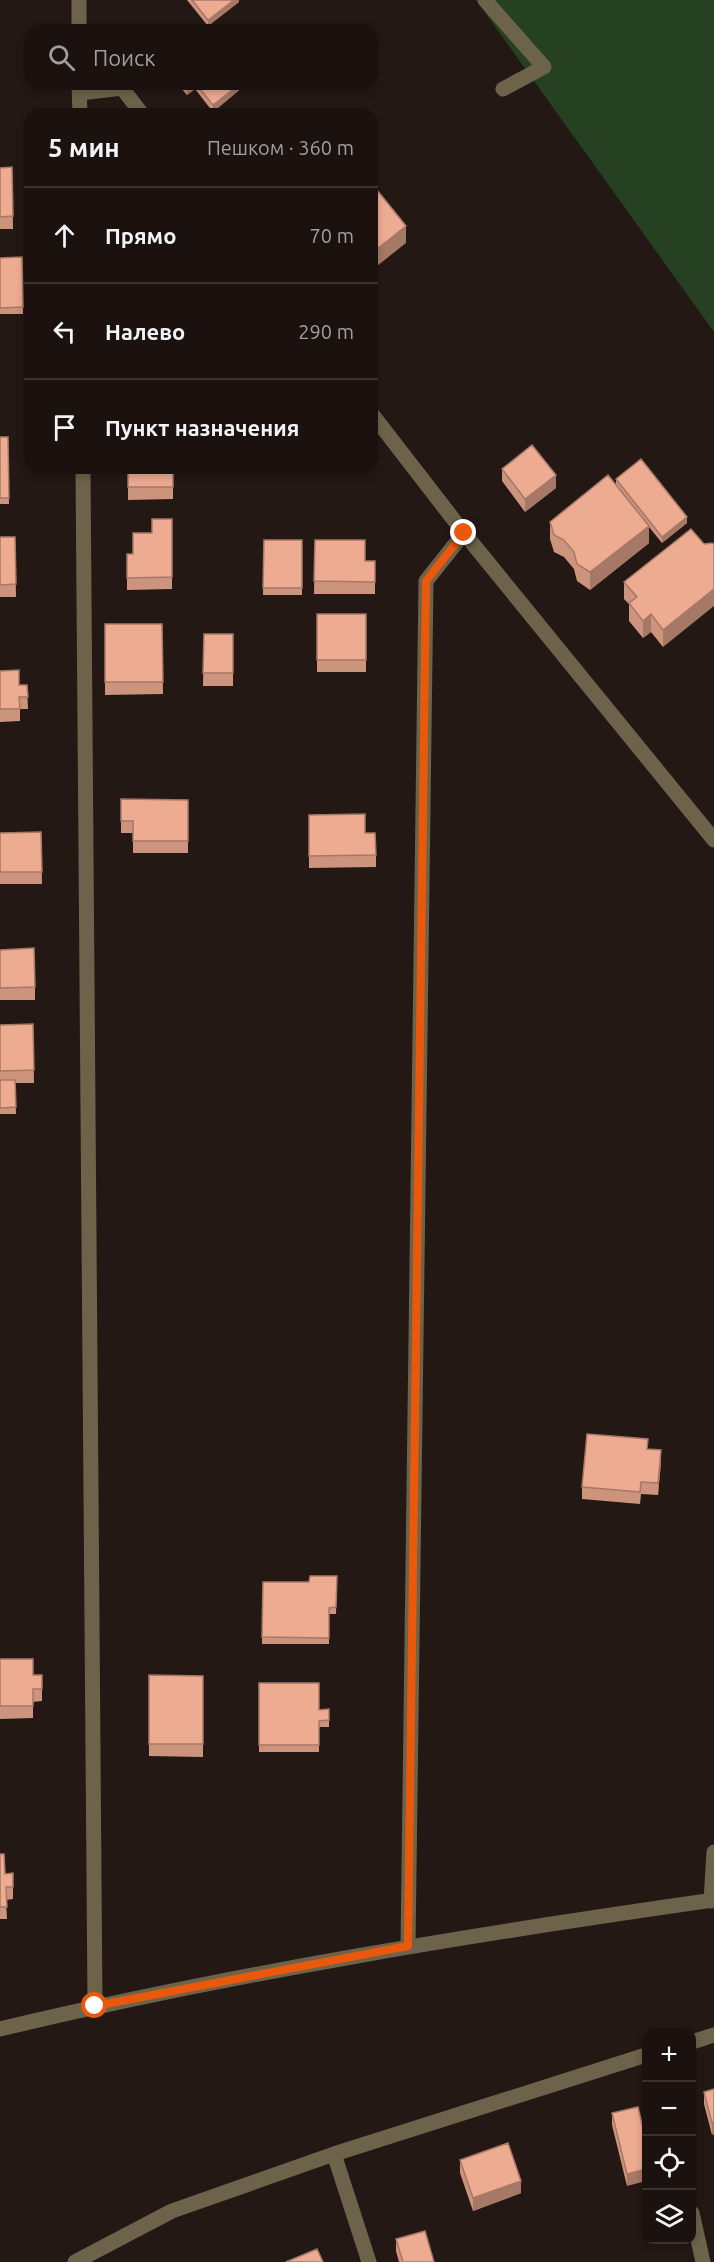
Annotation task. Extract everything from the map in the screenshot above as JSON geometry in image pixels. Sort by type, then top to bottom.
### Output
[{"type":"lane","points":[[79,0],[79,24]]},
{"type":"lane","points":[[485,0],[544,67],[503,89]]},
{"type":"lane","points":[[80,90],[80,108]]},
{"type":"lane","points":[[124,90],[137,108]]},
{"type":"lane","points":[[378,422],[464,533],[714,840]]},
{"type":"lane","points":[[83,474],[95,2006]]},
{"type":"lane","points":[[408,1946],[426,581],[464,533]]},
{"type":"lane","points":[[0,2029],[95,2006],[408,1946],[712,1901],[714,1852]]},
{"type":"lane","points":[[696,2041],[714,2035]]},
{"type":"lane","points":[[75,2262],[172,2211],[334,2154],[642,2056]]},
{"type":"lane","points":[[334,2154],[369,2262]]},
{"type":"lane","points":[[696,2231],[703,2262]]},
{"type":"green space","points":[[476,0],[714,0],[714,332]]},
{"type":"building","points":[[192,0],[234,0],[208,20]]},
{"type":"building","points":[[201,90],[232,90],[213,105]]},
{"type":"building","points":[[12,167],[13,216],[0,217],[0,168]]},
{"type":"building","points":[[378,191],[406,226],[378,248]]},
{"type":"building","points":[[22,257],[23,307],[0,308],[0,258]]},
{"type":"building","points":[[0,437],[8,437],[9,498],[0,498]]},
{"type":"building","points":[[532,445],[556,475],[525,499],[502,469]]},
{"type":"building","points":[[641,459],[687,517],[662,537],[616,479]]},
{"type":"building","points":[[128,474],[173,474],[173,487],[128,487]]},
{"type":"building","points":[[608,475],[649,526],[590,572],[577,564],[574,552],[564,540],[554,535],[550,522]]},
{"type":"building","points":[[152,519],[172,519],[172,577],[127,578],[127,554],[133,554],[133,533],[152,533]]},
{"type":"building","points":[[691,529],[704,544],[714,544],[714,589],[663,630],[651,614],[643,621],[629,603],[637,597],[624,582]]},
{"type":"building","points":[[0,537],[15,537],[16,584],[0,585]]},
{"type":"building","points":[[264,540],[302,540],[302,588],[263,588]]},
{"type":"building","points":[[315,540],[365,540],[365,561],[375,561],[375,582],[314,581]]},
{"type":"building","points":[[317,614],[366,614],[366,660],[317,660]]},
{"type":"building","points":[[105,624],[162,624],[163,682],[105,682]]},
{"type":"building","points":[[204,634],[233,634],[233,673],[203,673]]},
{"type":"building","points":[[19,670],[19,685],[27,685],[28,697],[19,697],[20,709],[0,709],[0,671]]},
{"type":"building","points":[[121,799],[188,800],[188,841],[133,841],[133,821],[121,821]]},
{"type":"building","points":[[365,814],[365,833],[375,833],[376,855],[309,856],[309,815]]},
{"type":"building","points":[[41,832],[42,872],[0,872],[0,833]]},
{"type":"building","points":[[34,948],[35,987],[0,988],[0,950]]},
{"type":"building","points":[[33,1024],[34,1070],[0,1071],[0,1025]]},
{"type":"building","points":[[0,1080],[15,1080],[16,1107],[0,1108]]},
{"type":"building","points":[[587,1434],[648,1439],[647,1449],[661,1450],[658,1483],[641,1482],[640,1492],[582,1487]]},
{"type":"building","points":[[310,1576],[337,1576],[336,1607],[329,1608],[329,1638],[262,1637],[263,1582],[309,1582]]},
{"type":"building","points":[[0,1659],[33,1659],[33,1675],[42,1675],[42,1689],[33,1689],[33,1706],[0,1706]]},
{"type":"building","points":[[149,1675],[203,1676],[203,1744],[149,1744]]},
{"type":"building","points":[[259,1683],[319,1683],[319,1710],[329,1709],[329,1720],[319,1721],[319,1745],[259,1745]]},
{"type":"building","points":[[0,1854],[4,1854],[5,1874],[13,1873],[13,1887],[6,1887],[7,1907],[0,1907]]},
{"type":"building","points":[[714,2089],[714,2122],[712,2123],[704,2092]]},
{"type":"building","points":[[638,2107],[642,2124],[642,2170],[627,2174],[612,2113]]},
{"type":"building","points":[[508,2143],[521,2181],[473,2198],[460,2160]]},
{"type":"building","points":[[425,2231],[434,2262],[403,2262],[396,2239]]},
{"type":"building","points":[[317,2249],[323,2262],[286,2262]]},
{"type":"route","points":[[95,2006],[408,1946],[426,581],[464,533]]}]
